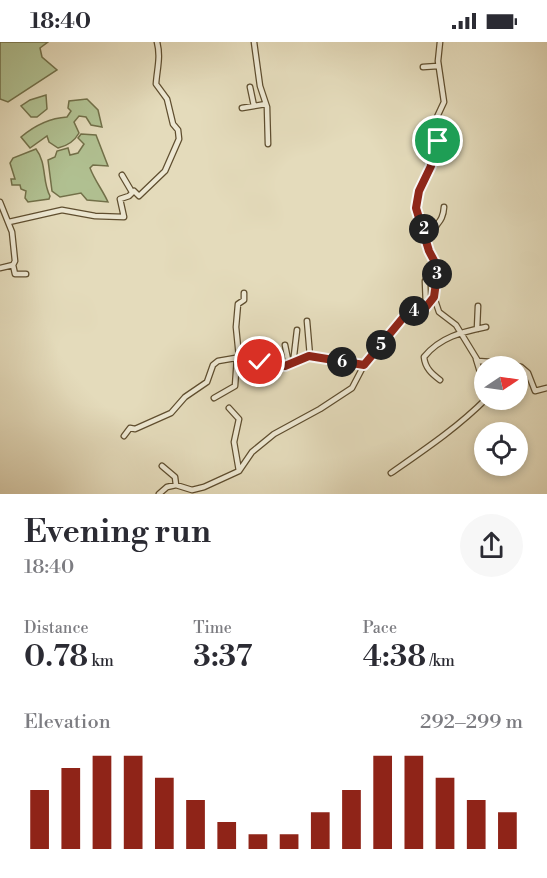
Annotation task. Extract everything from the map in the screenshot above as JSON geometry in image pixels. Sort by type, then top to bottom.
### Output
[{"type":"street","points":[[122,175],[132,192],[134,191],[139,196],[165,171],[178,140],[178,130],[173,124],[166,99],[156,84],[160,56],[157,42]]},
{"type":"street","points":[[254,42],[260,86],[266,104],[268,144]]},
{"type":"street","points":[[440,42],[438,66],[444,102],[437,117],[431,145],[431,166],[419,191],[416,208],[429,251],[438,268],[434,297],[439,312],[454,324],[474,356]]},
{"type":"street","points":[[423,67],[438,66]]},
{"type":"street","points":[[250,87],[254,106]]},
{"type":"street","points":[[242,108],[266,104]]},
{"type":"street","points":[[431,145],[441,139],[450,123]]},
{"type":"street","points":[[9,222],[62,210],[95,216],[123,217],[120,199],[129,196],[132,192]]},
{"type":"street","points":[[0,202],[9,222],[14,245],[15,273],[26,274]]},
{"type":"street","points":[[426,237],[433,234],[434,229],[442,220],[444,207]]},
{"type":"street","points":[[0,268],[13,265]]},
{"type":"street","points":[[425,281],[426,307]]},
{"type":"street","points":[[214,398],[235,386],[238,358],[236,327],[238,304],[244,300],[244,294]]},
{"type":"street","points":[[159,494],[167,487],[176,485],[192,490],[239,471],[252,452],[274,434],[320,409],[352,388],[364,365],[407,313],[426,307],[434,297]]},
{"type":"street","points":[[477,329],[478,306]]},
{"type":"street","points":[[307,321],[309,356]]},
{"type":"street","points":[[440,380],[429,371],[424,357],[443,339],[486,327]]},
{"type":"street","points":[[291,364],[297,330]]},
{"type":"street","points":[[285,345],[291,364]]},
{"type":"street","points":[[250,350],[253,358]]},
{"type":"street","points":[[124,436],[129,429],[135,429],[171,413],[188,395],[207,382],[215,363],[238,358],[253,358],[260,362],[283,366],[309,356],[364,365]]},
{"type":"street","points":[[528,373],[536,391],[547,388]]},
{"type":"street","points":[[229,408],[239,419],[234,441],[239,471]]},
{"type":"street","points":[[391,473],[428,446],[447,436],[474,410]]},
{"type":"street","points":[[162,466],[175,477],[176,485]]},
{"type":"green space","points":[[0,42],[48,42],[40,48],[42,57],[57,70],[8,102],[0,99]]},
{"type":"green space","points":[[46,95],[47,109],[37,117],[31,117],[21,106],[30,100]]},
{"type":"green space","points":[[87,99],[98,110],[102,127],[91,125],[86,117],[79,116],[74,122],[79,133],[70,143],[58,148],[49,142],[47,136],[30,148],[21,137],[43,123],[67,117],[71,111],[68,108],[69,101]]},
{"type":"green space","points":[[81,134],[96,135],[108,166],[93,165],[90,168],[108,202],[87,200],[81,193],[60,197],[52,191],[48,160],[55,157],[57,151],[68,148],[70,155],[78,153],[84,144],[78,138]]},
{"type":"green space","points":[[36,149],[42,160],[50,196],[49,199],[28,202],[25,198],[26,191],[21,189],[20,185],[12,185],[11,179],[15,179],[10,163],[13,158]]},
{"type":"route","points":[[260,362],[285,366],[309,356],[364,365],[407,313],[426,307],[434,297],[438,268],[429,251],[416,208],[419,191],[431,166],[431,145],[438,141]]}]
